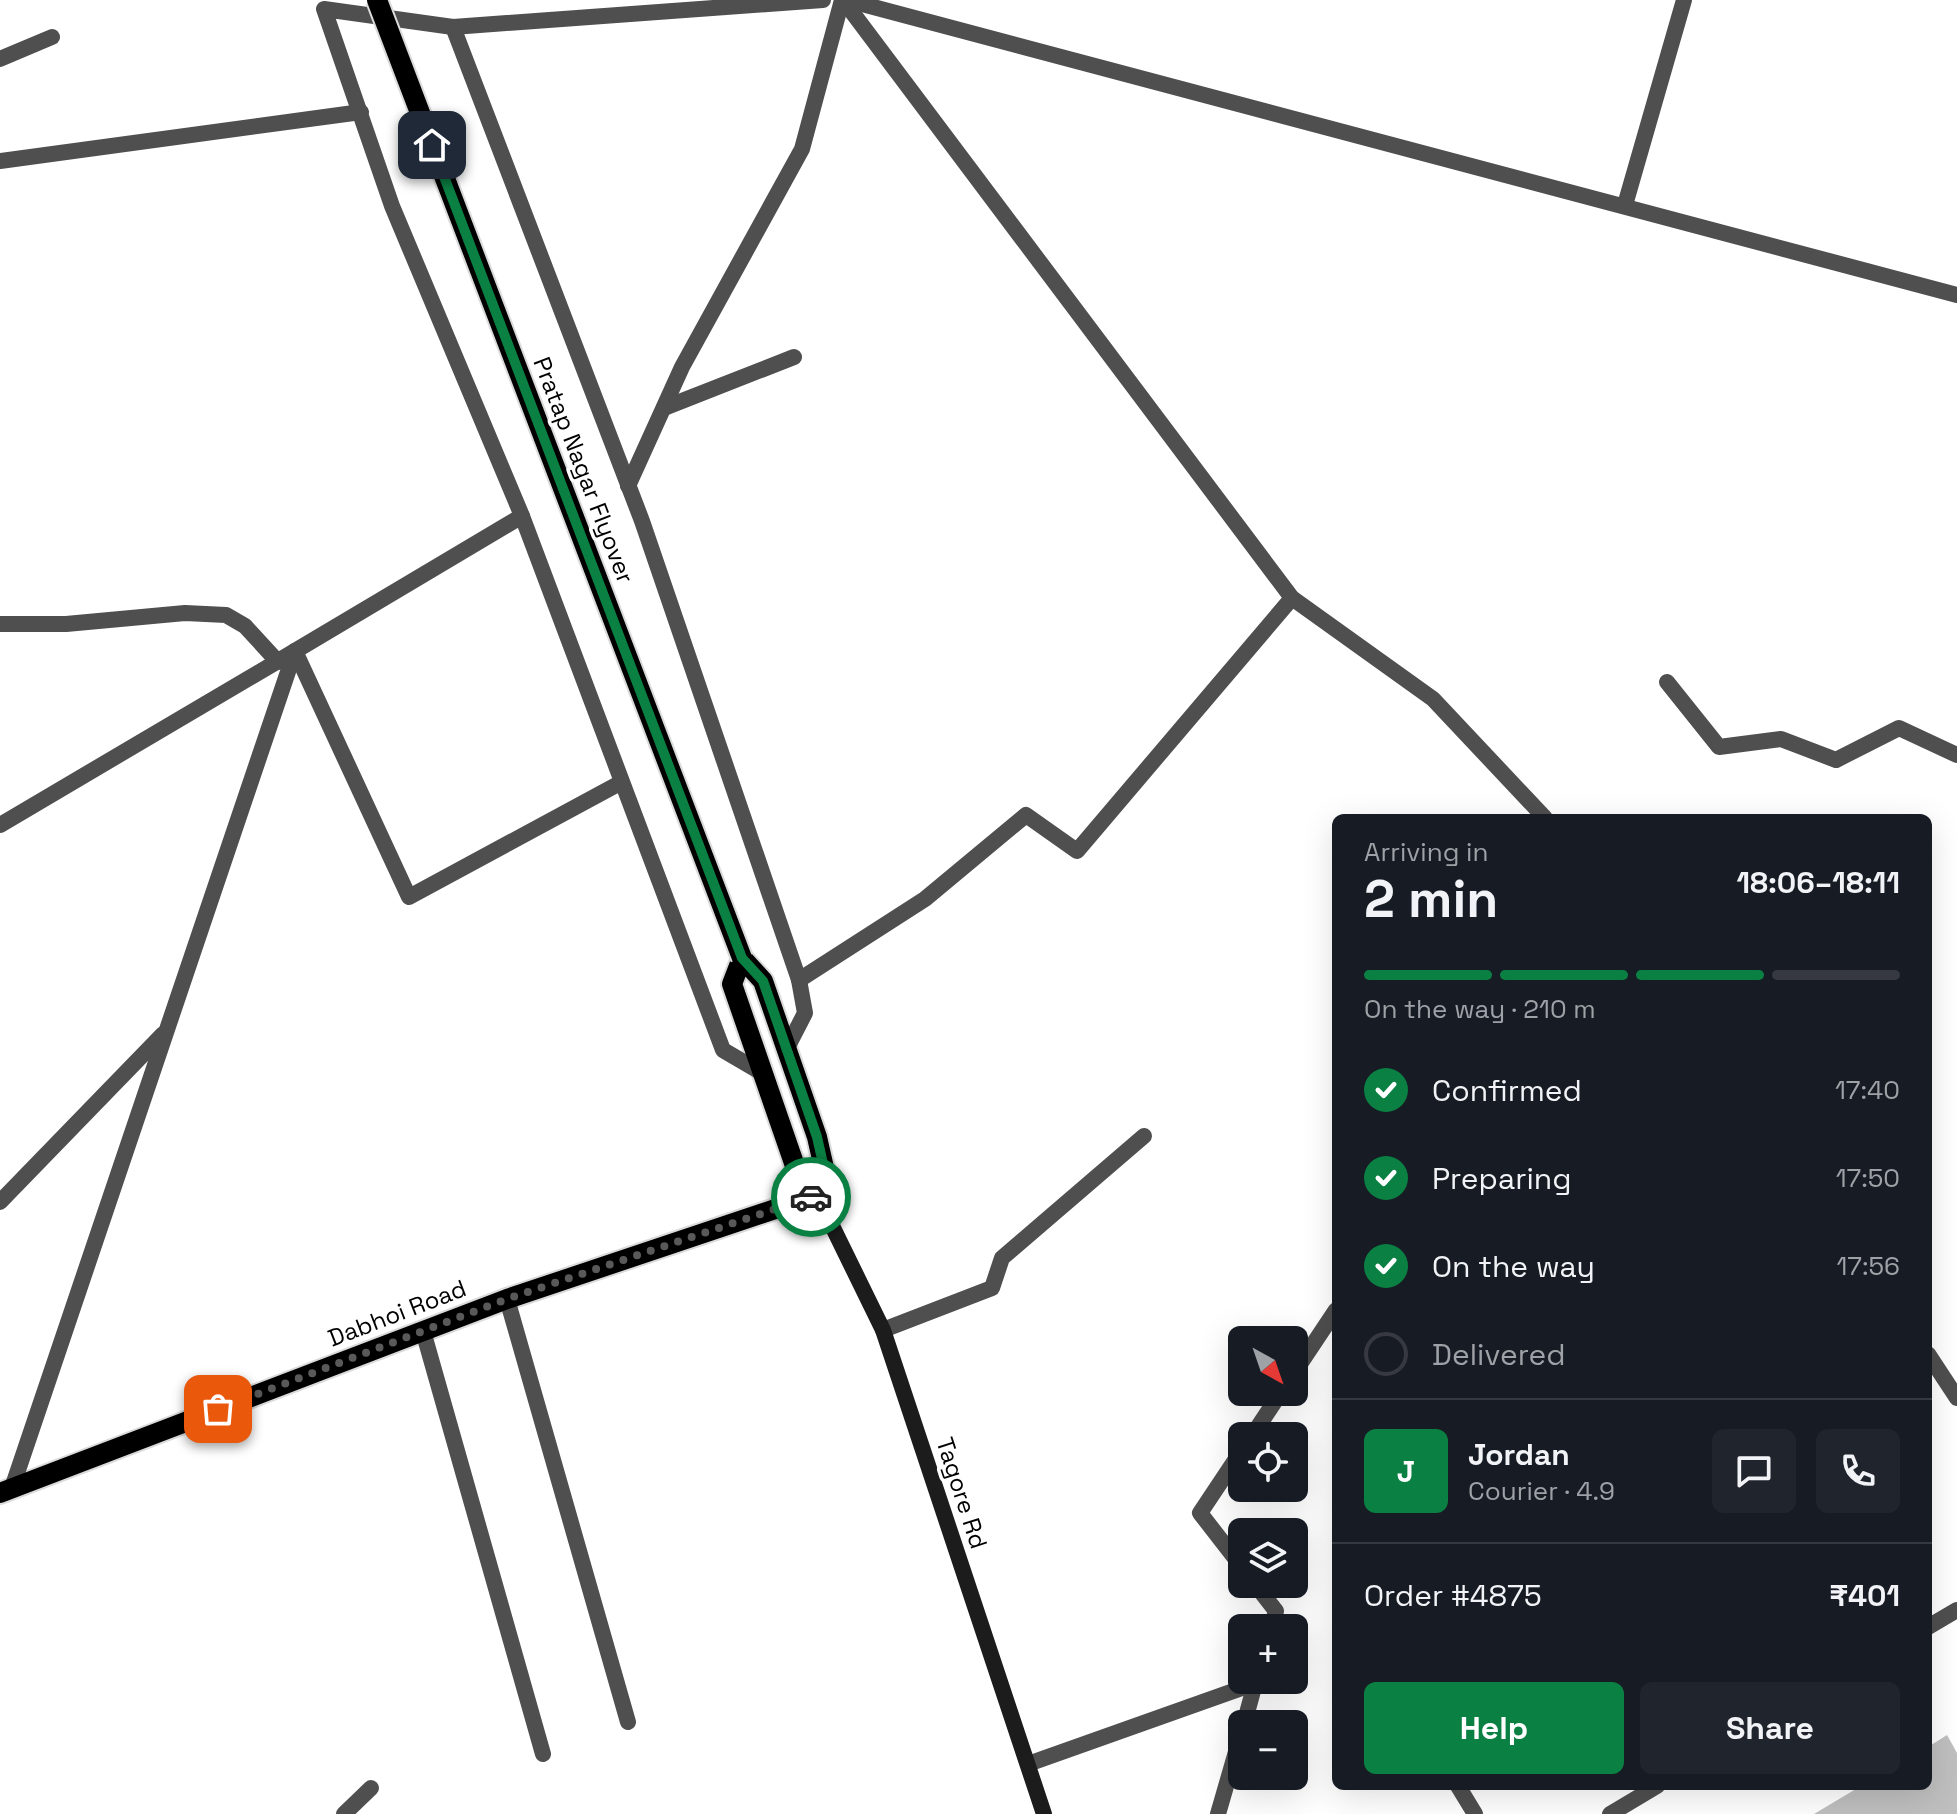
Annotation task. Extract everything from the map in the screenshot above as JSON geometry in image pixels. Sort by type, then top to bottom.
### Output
[{"type":"main road","name":"Pratap Nagar Flyover","points":[[377,0],[742,958],[763,981],[788,1046],[824,1168],[817,1195]]},
{"type":"main road","name":"Pratap Nagar Flyover","points":[[742,958],[732,984],[795,1166],[817,1195]]},
{"type":"main road","name":"Dabhoi Road","points":[[6,1490],[507,1299],[817,1195]]},
{"type":"main road","name":"Tagore Rd","points":[[817,1195],[883,1330],[1044,1814]]},
{"type":"street","points":[[764,1074],[723,1050],[522,516],[392,206],[324,9],[453,27],[823,0]]},
{"type":"street","points":[[628,486],[682,367],[802,149],[844,0]]},
{"type":"street","points":[[844,0],[1957,295]]},
{"type":"street","points":[[844,0],[1292,598],[1433,699],[1541,814]]},
{"type":"street","points":[[1625,205],[1684,0]]},
{"type":"street","points":[[453,27],[628,486],[799,980],[805,1013],[788,1046]]},
{"type":"street","points":[[0,59],[52,37]]},
{"type":"street","points":[[0,161],[361,112]]},
{"type":"street","points":[[664,408],[794,357]]},
{"type":"street","points":[[0,825],[522,516]]},
{"type":"street","points":[[799,980],[925,899],[1026,815],[1077,851],[1292,598]]},
{"type":"street","points":[[0,624],[66,624],[185,613],[226,615],[245,626],[278,662]]},
{"type":"street","points":[[295,651],[409,897],[620,783]]},
{"type":"street","points":[[6,1490],[295,651]]},
{"type":"street","points":[[1667,682],[1719,747],[1781,739],[1836,760],[1899,728],[1957,755]]},
{"type":"street","points":[[0,1202],[166,1031]]},
{"type":"street","points":[[883,1330],[992,1288],[1002,1258],[1144,1136]]},
{"type":"street","points":[[507,1299],[628,1722]]},
{"type":"street","points":[[1308,1352],[1332,1316]]},
{"type":"street","points":[[423,1331],[543,1754]]},
{"type":"street","points":[[1932,1360],[1957,1398]]},
{"type":"street","points":[[1228,1471],[1200,1513],[1228,1549]]},
{"type":"street","points":[[1932,1625],[1957,1610]]},
{"type":"street","points":[[1028,1764],[1228,1692]]},
{"type":"street","points":[[1218,1814],[1228,1779]]},
{"type":"street","points":[[344,1814],[371,1788]]},
{"type":"street","points":[[1460,1790],[1475,1814]]},
{"type":"street","points":[[1610,1814],[1650,1790]]},
{"type":"building","points":[[1947,1735],[1957,1753],[1957,1814],[1814,1814],[1854,1790],[1932,1790],[1932,1744]]},
{"type":"way so far","points":[[218,1409],[507,1299],[811,1197]]},
{"type":"route","points":[[432,145],[742,958],[763,981],[788,1046],[824,1168],[817,1195],[811,1197]]}]
